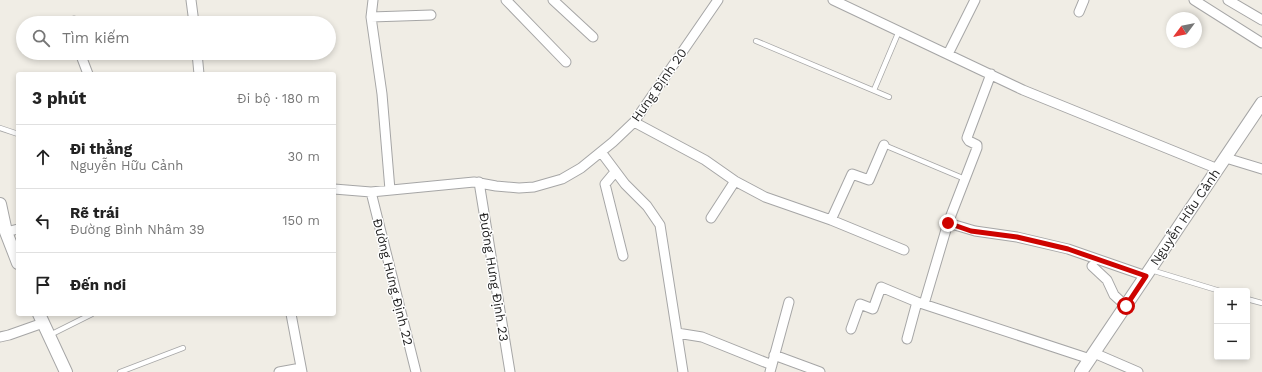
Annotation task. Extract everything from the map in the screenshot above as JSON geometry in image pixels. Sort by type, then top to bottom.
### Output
[{"type":"street","points":[[191,0],[193,16]]},
{"type":"street","points":[[372,0],[371,17],[382,94],[390,190]]},
{"type":"street","points":[[506,0],[566,62]]},
{"type":"street","points":[[553,0],[592,37]]},
{"type":"street","name":"Hưng Định 20","points":[[336,189],[371,192],[474,182],[519,188],[534,187],[562,179],[581,168],[634,122],[718,0]]},
{"type":"street","points":[[833,0],[1023,90],[1218,168]]},
{"type":"street","points":[[948,54],[975,0]]},
{"type":"street","points":[[1079,12],[1084,0]]},
{"type":"street","points":[[1194,0],[1262,43]]},
{"type":"street","points":[[1228,0],[1262,20]]},
{"type":"street","points":[[371,17],[431,15]]},
{"type":"street","points":[[83,60],[87,72]]},
{"type":"street","points":[[198,60],[199,72]]},
{"type":"street","points":[[907,339],[948,223],[977,148],[976,145],[967,138],[991,74]]},
{"type":"street","name":"Nguyễn Hữu Cảnh","points":[[1081,372],[1262,103]]},
{"type":"street","points":[[634,122],[705,160],[735,182],[765,197],[831,220],[904,250]]},
{"type":"street","points":[[831,220],[852,174],[869,180],[884,145]]},
{"type":"street","points":[[601,152],[625,184],[648,206],[660,225],[683,372]]},
{"type":"street","points":[[1226,158],[1262,169]]},
{"type":"street","points":[[615,172],[605,184],[623,256]]},
{"type":"street","name":"Đường Hưng Định 23","points":[[479,182],[510,372]]},
{"type":"street","points":[[711,218],[735,182]]},
{"type":"street","name":"Đường Hưng Định 22","points":[[371,192],[416,372]]},
{"type":"street","points":[[0,204],[6,232],[16,258]]},
{"type":"street","points":[[948,223],[971,231],[1024,238],[1068,249],[1148,273]]},
{"type":"street","points":[[6,232],[16,230]]},
{"type":"street","points":[[1092,266],[1107,280],[1114,295],[1126,306]]},
{"type":"street","points":[[852,329],[860,304],[873,310],[881,287],[920,303],[1092,356],[1138,372]]},
{"type":"street","points":[[677,333],[702,337],[771,368],[789,302]]},
{"type":"street","points":[[279,372],[302,370],[291,316]]},
{"type":"street","points":[[0,337],[9,335],[41,318],[66,372]]},
{"type":"street","points":[[774,356],[820,372]]},
{"type":"lane","points":[[874,90],[899,31]]},
{"type":"lane","points":[[756,41],[889,97]]},
{"type":"lane","points":[[0,128],[16,133]]},
{"type":"lane","points":[[884,145],[965,179]]},
{"type":"lane","points":[[1148,273],[1214,290]]},
{"type":"lane","points":[[1250,300],[1262,304]]},
{"type":"lane","points":[[49,336],[88,316]]},
{"type":"lane","points":[[120,372],[182,348]]},
{"type":"route","points":[[948,223],[971,231],[1017,237],[1068,249],[1146,276],[1126,306]]}]
